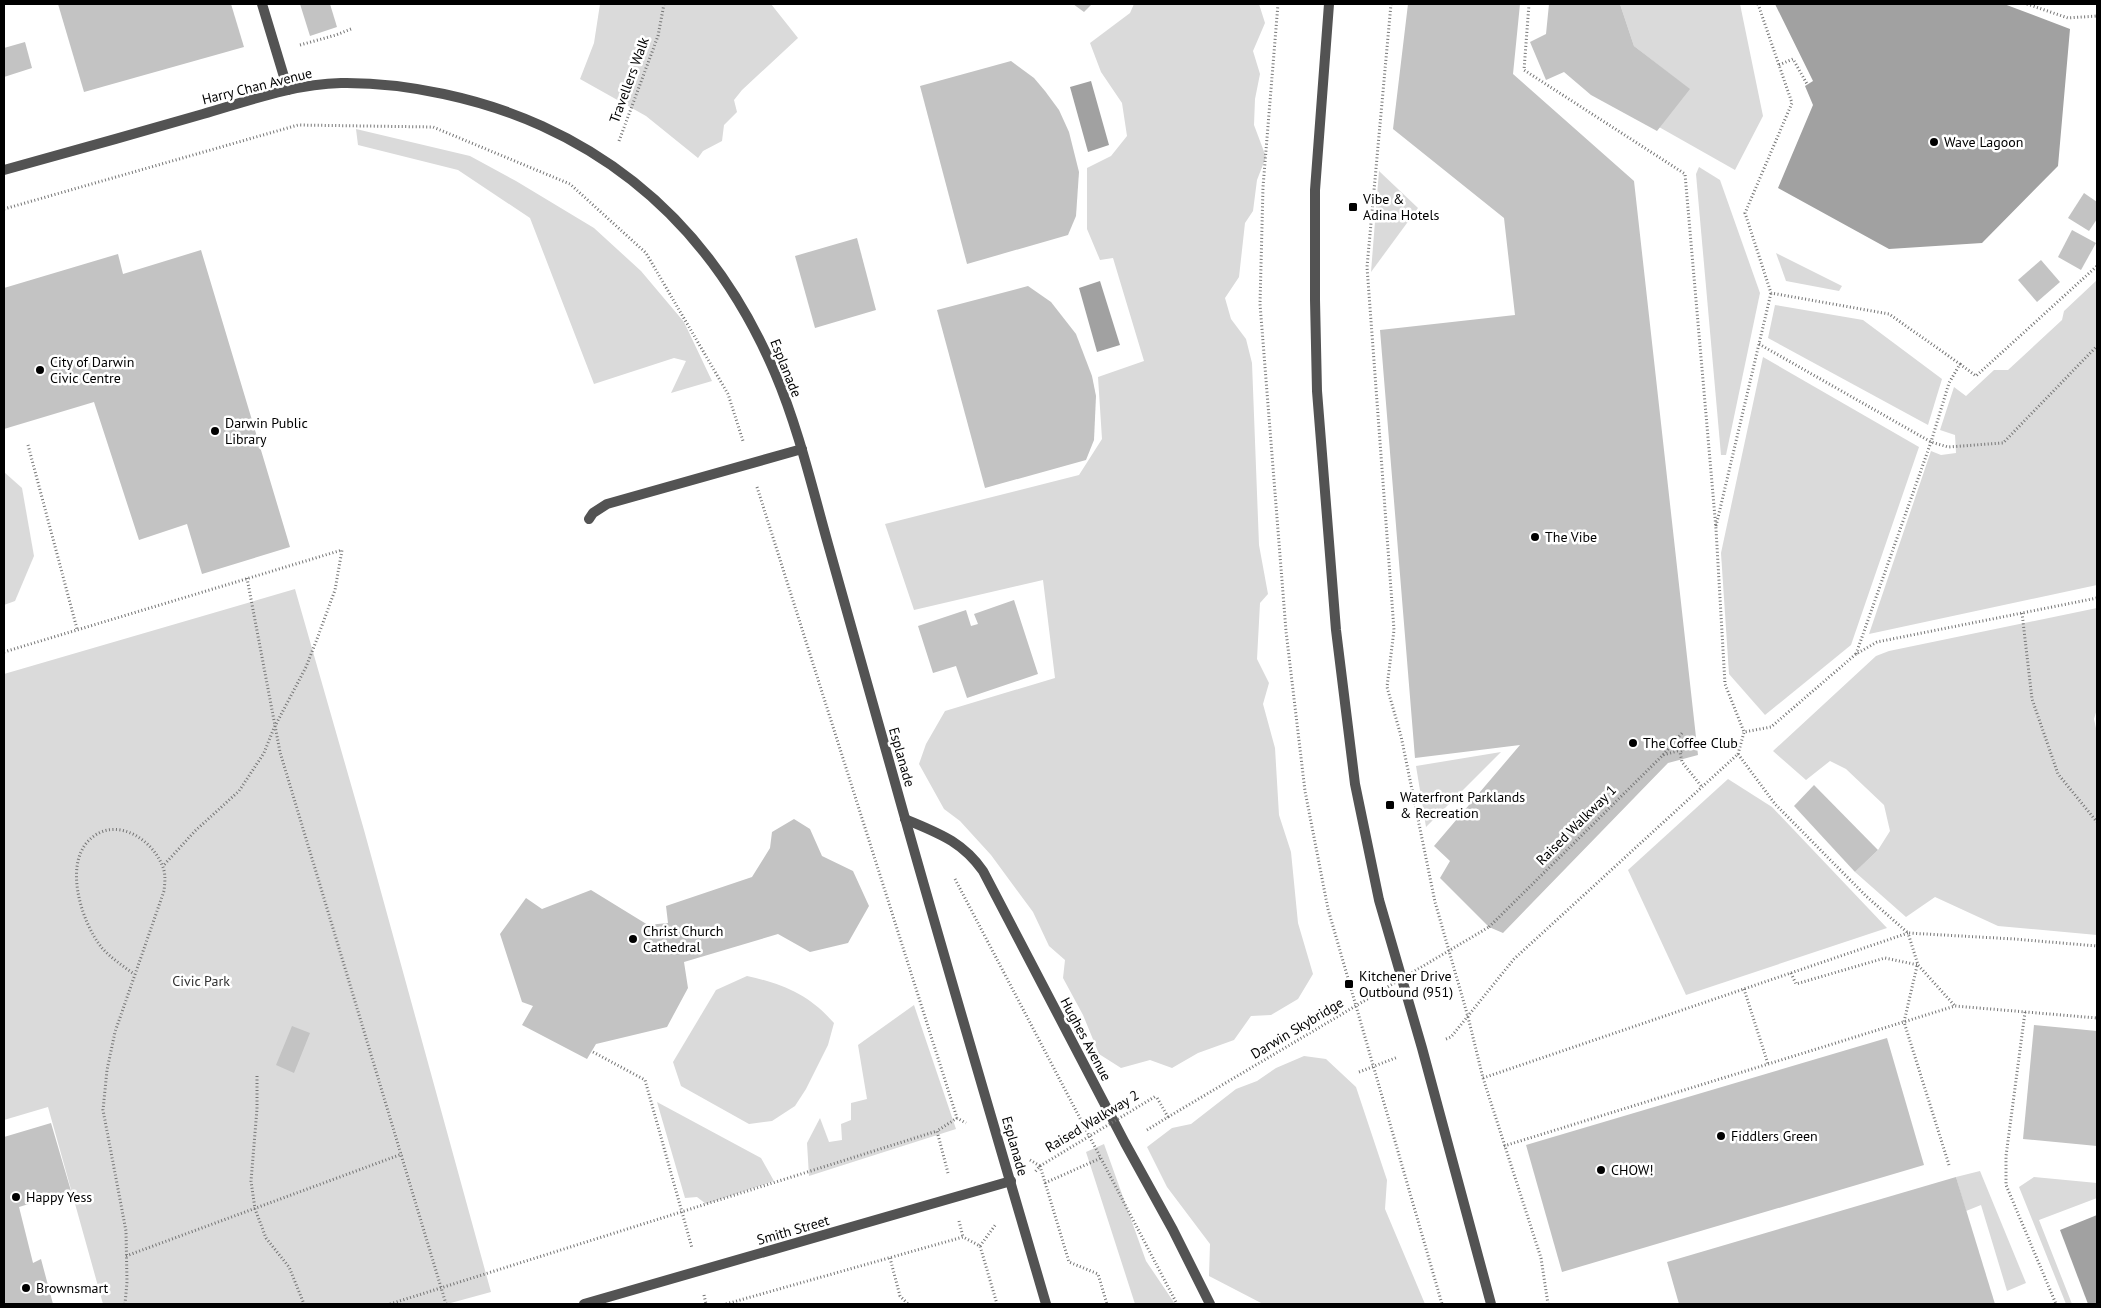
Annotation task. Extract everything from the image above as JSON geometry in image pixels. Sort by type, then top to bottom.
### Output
[{"type":"street","points":[[262,4],[288,90]]},
{"type":"street","points":[[1329,4],[1316,190],[1315,300],[1317,391],[1337,640],[1356,784],[1380,900],[1422,1048],[1490,1304]]},
{"type":"street","name":"Harry Chan Avenue","points":[[4,170],[288,90],[341,83],[411,89],[461,98],[515,114],[574,141],[611,163],[658,201],[691,236]]},
{"type":"street","name":"Esplanade","points":[[691,236],[722,275],[740,302],[759,338],[777,377],[802,449],[905,819],[1046,1304]]},
{"type":"street","points":[[589,519],[593,513],[607,504],[802,449]]},
{"type":"street","name":"Hughes Avenue","points":[[905,819],[959,845],[974,859],[983,871],[1125,1143],[1173,1230],[1210,1304]]},
{"type":"street","name":"Smith Street","points":[[584,1304],[1011,1181]]},
{"type":"path","name":"Travellers Walk","points":[[611,163],[658,36],[664,4]]},
{"type":"path","points":[[1391,4],[1367,267],[1394,630],[1387,686],[1401,736],[1435,902],[1468,1017],[1483,1078],[1541,1258],[1548,1304]]},
{"type":"path","points":[[1468,1017],[1514,959],[1738,754],[1744,732],[1724,684],[1716,529],[1685,174],[1524,70],[1529,4]]},
{"type":"path","points":[[1716,529],[1771,293],[1745,212],[1792,103],[1758,4]]},
{"type":"path","points":[[2027,4],[2068,18],[2097,16]]},
{"type":"path","points":[[277,51],[351,29]]},
{"type":"path","points":[[1779,65],[1793,59],[1808,84]]},
{"type":"path","points":[[4,209],[298,125],[433,127],[570,184],[646,253],[728,394],[743,442]]},
{"type":"path","points":[[1771,293],[1889,314],[1976,376],[2097,266]]},
{"type":"path","points":[[1760,344],[1931,442],[1948,447],[2003,443],[2097,346]]},
{"type":"path","points":[[1856,654],[1931,442],[1949,383],[1960,364]]},
{"type":"path","points":[[28,445],[77,630]]},
{"type":"path","points":[[755,480],[957,1118]]},
{"type":"path","points":[[4,652],[342,550],[335,590],[306,667],[274,728],[264,753],[239,791],[195,831],[163,866]]},
{"type":"path","points":[[247,578],[274,728],[282,762],[446,1304]]},
{"type":"path","points":[[1744,732],[1771,727],[1856,654],[1877,642],[2097,598]]},
{"type":"path","points":[[2022,613],[2032,699],[2058,774],[2097,822]]},
{"type":"path","points":[[1663,755],[1683,732]]},
{"type":"path","name":"Raised Walkway 1","points":[[1489,927],[1663,755],[1684,749],[1680,752],[1682,762],[1702,787]]},
{"type":"path","points":[[1738,754],[1775,804],[1866,896],[1908,933],[1918,965],[1955,1006]]},
{"type":"path","points":[[125,1304],[126,1231],[103,1110],[107,1070],[115,1032],[164,891],[165,878],[163,866],[155,852],[146,843],[127,831],[105,830],[94,836],[85,846],[79,857],[77,874],[81,909],[90,929],[102,948],[134,974]]},
{"type":"path","points":[[954,876],[1177,1304]]},
{"type":"path","name":"Darwin Skybridge","points":[[1156,1096],[1168,1118],[1489,927]]},
{"type":"path","points":[[1483,1078],[1908,933],[2097,946]]},
{"type":"path","points":[[1791,973],[1796,984],[1885,958],[1918,965]]},
{"type":"path","points":[[1918,965],[1904,1022],[1949,1165]]},
{"type":"path","points":[[1744,989],[1768,1064]]},
{"type":"path","points":[[1504,1146],[1955,1006],[2097,1018]]},
{"type":"path","points":[[2025,1012],[2006,1156],[2006,1185],[2056,1304]]},
{"type":"path","points":[[593,1052],[645,1080],[706,1304]]},
{"type":"path","points":[[1359,1072],[1394,1058]]},
{"type":"path","points":[[257,1076],[257,1109],[251,1181],[255,1209],[266,1238],[289,1267],[304,1304]]},
{"type":"path","name":"Raised Walkway 2","points":[[1045,1184],[1040,1166],[1156,1096]]},
{"type":"path","points":[[390,1304],[937,1131]]},
{"type":"path","points":[[126,1256],[402,1154]]},
{"type":"path","points":[[1101,1158],[1045,1184],[1068,1262],[1098,1274],[1106,1304]]},
{"type":"path","points":[[726,1304],[963,1237],[980,1246],[997,1304]]},
{"type":"path","points":[[890,1258],[900,1296],[908,1304]]},
{"type":"green space","points":[[600,4],[771,4],[798,38],[742,90],[734,100],[737,112],[724,125],[722,141],[703,151],[698,158],[646,116],[580,79],[594,43]]},
{"type":"green space","points":[[1134,4],[1259,4],[1265,23],[1253,51],[1260,74],[1255,99],[1254,125],[1266,157],[1257,180],[1253,211],[1245,223],[1239,277],[1225,298],[1231,319],[1246,339],[1252,363],[1259,545],[1268,594],[1260,603],[1257,659],[1269,683],[1263,704],[1275,748],[1279,815],[1291,852],[1298,923],[1313,974],[1298,999],[1271,1015],[1251,1016],[1234,1040],[1198,1053],[1172,1068],[1150,1060],[1121,1068],[1099,1054],[1083,1015],[1063,978],[1065,960],[1049,946],[1033,912],[991,855],[960,821],[944,809],[919,764],[926,744],[945,711],[1055,678],[1043,580],[914,610],[885,524],[1079,475],[1102,439],[1098,377],[1144,361],[1113,258],[1100,260],[1087,229],[1087,168],[1111,156],[1127,136],[1122,103],[1101,72],[1090,43],[1130,13]]},
{"type":"green space","points":[[1620,4],[1740,4],[1763,116],[1735,170],[1659,127],[1689,89],[1634,46]]},
{"type":"green space","points":[[356,129],[470,156],[594,228],[641,271],[684,322],[712,381],[671,393],[686,361],[674,358],[594,384],[530,218],[458,170],[358,145]]},
{"type":"green space","points":[[1699,167],[1720,180],[1760,293],[1726,455],[1721,455],[1696,174]]},
{"type":"green space","points":[[1379,171],[1418,208],[1371,272]]},
{"type":"green space","points":[[1776,253],[1842,286],[1839,291],[1786,281]]},
{"type":"green space","points":[[2097,280],[2097,585],[1869,634],[1931,451],[1941,455],[1956,453],[1955,435],[1940,430],[1954,387],[1966,396],[1994,370],[2008,370],[2062,320],[2064,311]]},
{"type":"green space","points":[[1775,305],[1863,320],[1942,379],[1928,425],[1768,338]]},
{"type":"green space","points":[[1763,357],[1919,447],[1851,645],[1765,715],[1729,674],[1721,553]]},
{"type":"green space","points":[[4,472],[22,488],[34,556],[15,601],[4,605]]},
{"type":"green space","name":"Civic Park","points":[[295,589],[364,830],[491,1292],[447,1304],[103,1304],[48,1107],[4,1120],[4,674]]},
{"type":"green space","points":[[2097,608],[2097,709],[2094,719],[2097,733],[2097,935],[1998,926],[1935,897],[1906,917],[1855,872],[1878,850],[1890,831],[1884,805],[1846,769],[1830,761],[1806,780],[1773,751],[1876,656],[1889,651]]},
{"type":"green space","points":[[1501,752],[1426,827],[1416,766]]},
{"type":"green space","points":[[1728,779],[1772,807],[1887,928],[1686,995],[1628,870]]},
{"type":"green space","points":[[747,976],[773,983],[795,992],[815,1005],[834,1023],[828,1045],[806,1089],[795,1106],[772,1121],[749,1124],[681,1086],[673,1062],[716,990]]},
{"type":"green space","points":[[914,1005],[956,1129],[809,1176],[807,1143],[820,1118],[829,1142],[842,1140],[841,1124],[851,1120],[851,1103],[867,1099],[858,1045]]},
{"type":"green space","points":[[1304,1056],[1326,1059],[1356,1087],[1387,1180],[1385,1209],[1425,1304],[1263,1304],[1209,1276],[1210,1244],[1167,1187],[1147,1147],[1172,1128],[1191,1124],[1236,1089],[1257,1081],[1276,1068]]},
{"type":"green space","points":[[657,1102],[761,1158],[774,1181],[706,1204],[697,1197],[685,1198]]},
{"type":"green space","points":[[1104,1144],[1146,1261],[1175,1304],[1135,1304],[1086,1152]]},
{"type":"green space","points":[[1980,1171],[2026,1283],[2007,1291],[1981,1205],[1966,1211],[1956,1177]]},
{"type":"green space","points":[[2034,1177],[2097,1183],[2097,1198],[2039,1220],[2072,1304],[2066,1304],[2019,1187]]},
{"type":"shaded area","points":[[1775,4],[2004,4],[2070,29],[2058,166],[1982,243],[1889,249],[1778,188],[1813,105],[1805,86],[1813,81]]},
{"type":"shaded area","points":[[1091,81],[1109,145],[1088,152],[1070,87]]},
{"type":"shaded area","points":[[1100,281],[1120,345],[1097,352],[1079,288]]},
{"type":"shaded area","points":[[2097,1215],[2097,1303],[2088,1304],[2060,1230]]},
{"type":"building","points":[[58,4],[231,4],[244,47],[84,92]]},
{"type":"building","points":[[300,4],[330,4],[337,27],[310,36]]},
{"type":"building","points":[[1073,4],[1092,4],[1084,12]]},
{"type":"building","name":"The Vibe","points":[[1408,4],[1520,4],[1513,74],[1634,181],[1698,755],[1668,763],[1503,933],[1489,927],[1440,878],[1450,861],[1434,846],[1520,745],[1415,758],[1380,330],[1515,315],[1504,218],[1393,129]]},
{"type":"building","points":[[1549,4],[1620,4],[1634,46],[1690,89],[1657,131],[1591,95],[1564,72],[1546,80],[1530,42],[1546,34]]},
{"type":"building","points":[[25,42],[32,68],[4,77],[4,48]]},
{"type":"building","points":[[1011,61],[1034,78],[1045,91],[1059,110],[1069,132],[1079,172],[1076,216],[1068,235],[967,264],[920,86]]},
{"type":"building","points":[[2084,193],[2097,202],[2097,219],[2089,231],[2068,218]]},
{"type":"building","points":[[2072,230],[2096,243],[2081,270],[2058,257]]},
{"type":"building","points":[[857,238],[876,310],[815,328],[795,256]]},
{"type":"building","points":[[201,250],[290,547],[202,574],[187,524],[139,540],[94,402],[4,429],[4,288],[118,254],[123,274]]},
{"type":"building","points":[[2041,260],[2060,282],[2037,302],[2018,280]]},
{"type":"building","points":[[1028,286],[1051,302],[1076,334],[1092,376],[1096,396],[1094,440],[1086,460],[985,488],[937,310]]},
{"type":"building","points":[[1014,600],[1038,674],[967,698],[956,666],[933,673],[918,626],[966,610],[971,626],[978,624],[974,614]]},
{"type":"building","points":[[1814,785],[1878,850],[1855,872],[1794,806]]},
{"type":"building","name":"Christ Church Cathedral","points":[[794,819],[810,829],[822,856],[853,871],[869,906],[848,943],[810,952],[778,934],[684,962],[688,988],[667,1027],[596,1044],[587,1059],[522,1025],[533,1006],[522,1002],[500,934],[526,898],[542,909],[591,890],[648,925],[668,923],[666,906],[752,877],[770,848],[772,832]]},
{"type":"building","points":[[2034,1025],[2097,1031],[2097,1146],[2023,1139]]},
{"type":"building","points":[[292,1026],[310,1033],[294,1073],[276,1065]]},
{"type":"building","points":[[1887,1038],[1924,1165],[1562,1272],[1526,1145]]},
{"type":"building","points":[[51,1123],[71,1191],[19,1207],[33,1263],[41,1259],[53,1304],[4,1304],[4,1137]]},
{"type":"building","points":[[1956,1177],[1995,1304],[1679,1304],[1667,1262]]},
{"type":"place","name":"Wave Lagoon","points":[[1934,142]]},
{"type":"place","name":"Vibe & Adina Hotels","points":[[1353,207]]},
{"type":"place","name":"City of Darwin Civic Centre","points":[[40,370]]},
{"type":"place","name":"Darwin Public Library","points":[[215,431]]},
{"type":"place","name":"The Vibe","points":[[1535,537]]},
{"type":"place","name":"The Coffee Club","points":[[1633,743]]},
{"type":"place","name":"Waterfront Parklands & Recreation","points":[[1390,805]]},
{"type":"place","name":"Christ Church Cathedral","points":[[633,939]]},
{"type":"place","name":"Kitchener Drive Outbound (951)","points":[[1349,984]]},
{"type":"place","name":"Fiddlers Green","points":[[1721,1136]]},
{"type":"place","name":"CHOW!","points":[[1601,1170]]},
{"type":"place","name":"Happy Yess","points":[[16,1197]]},
{"type":"place","name":"Brownsmart","points":[[26,1288]]}]
